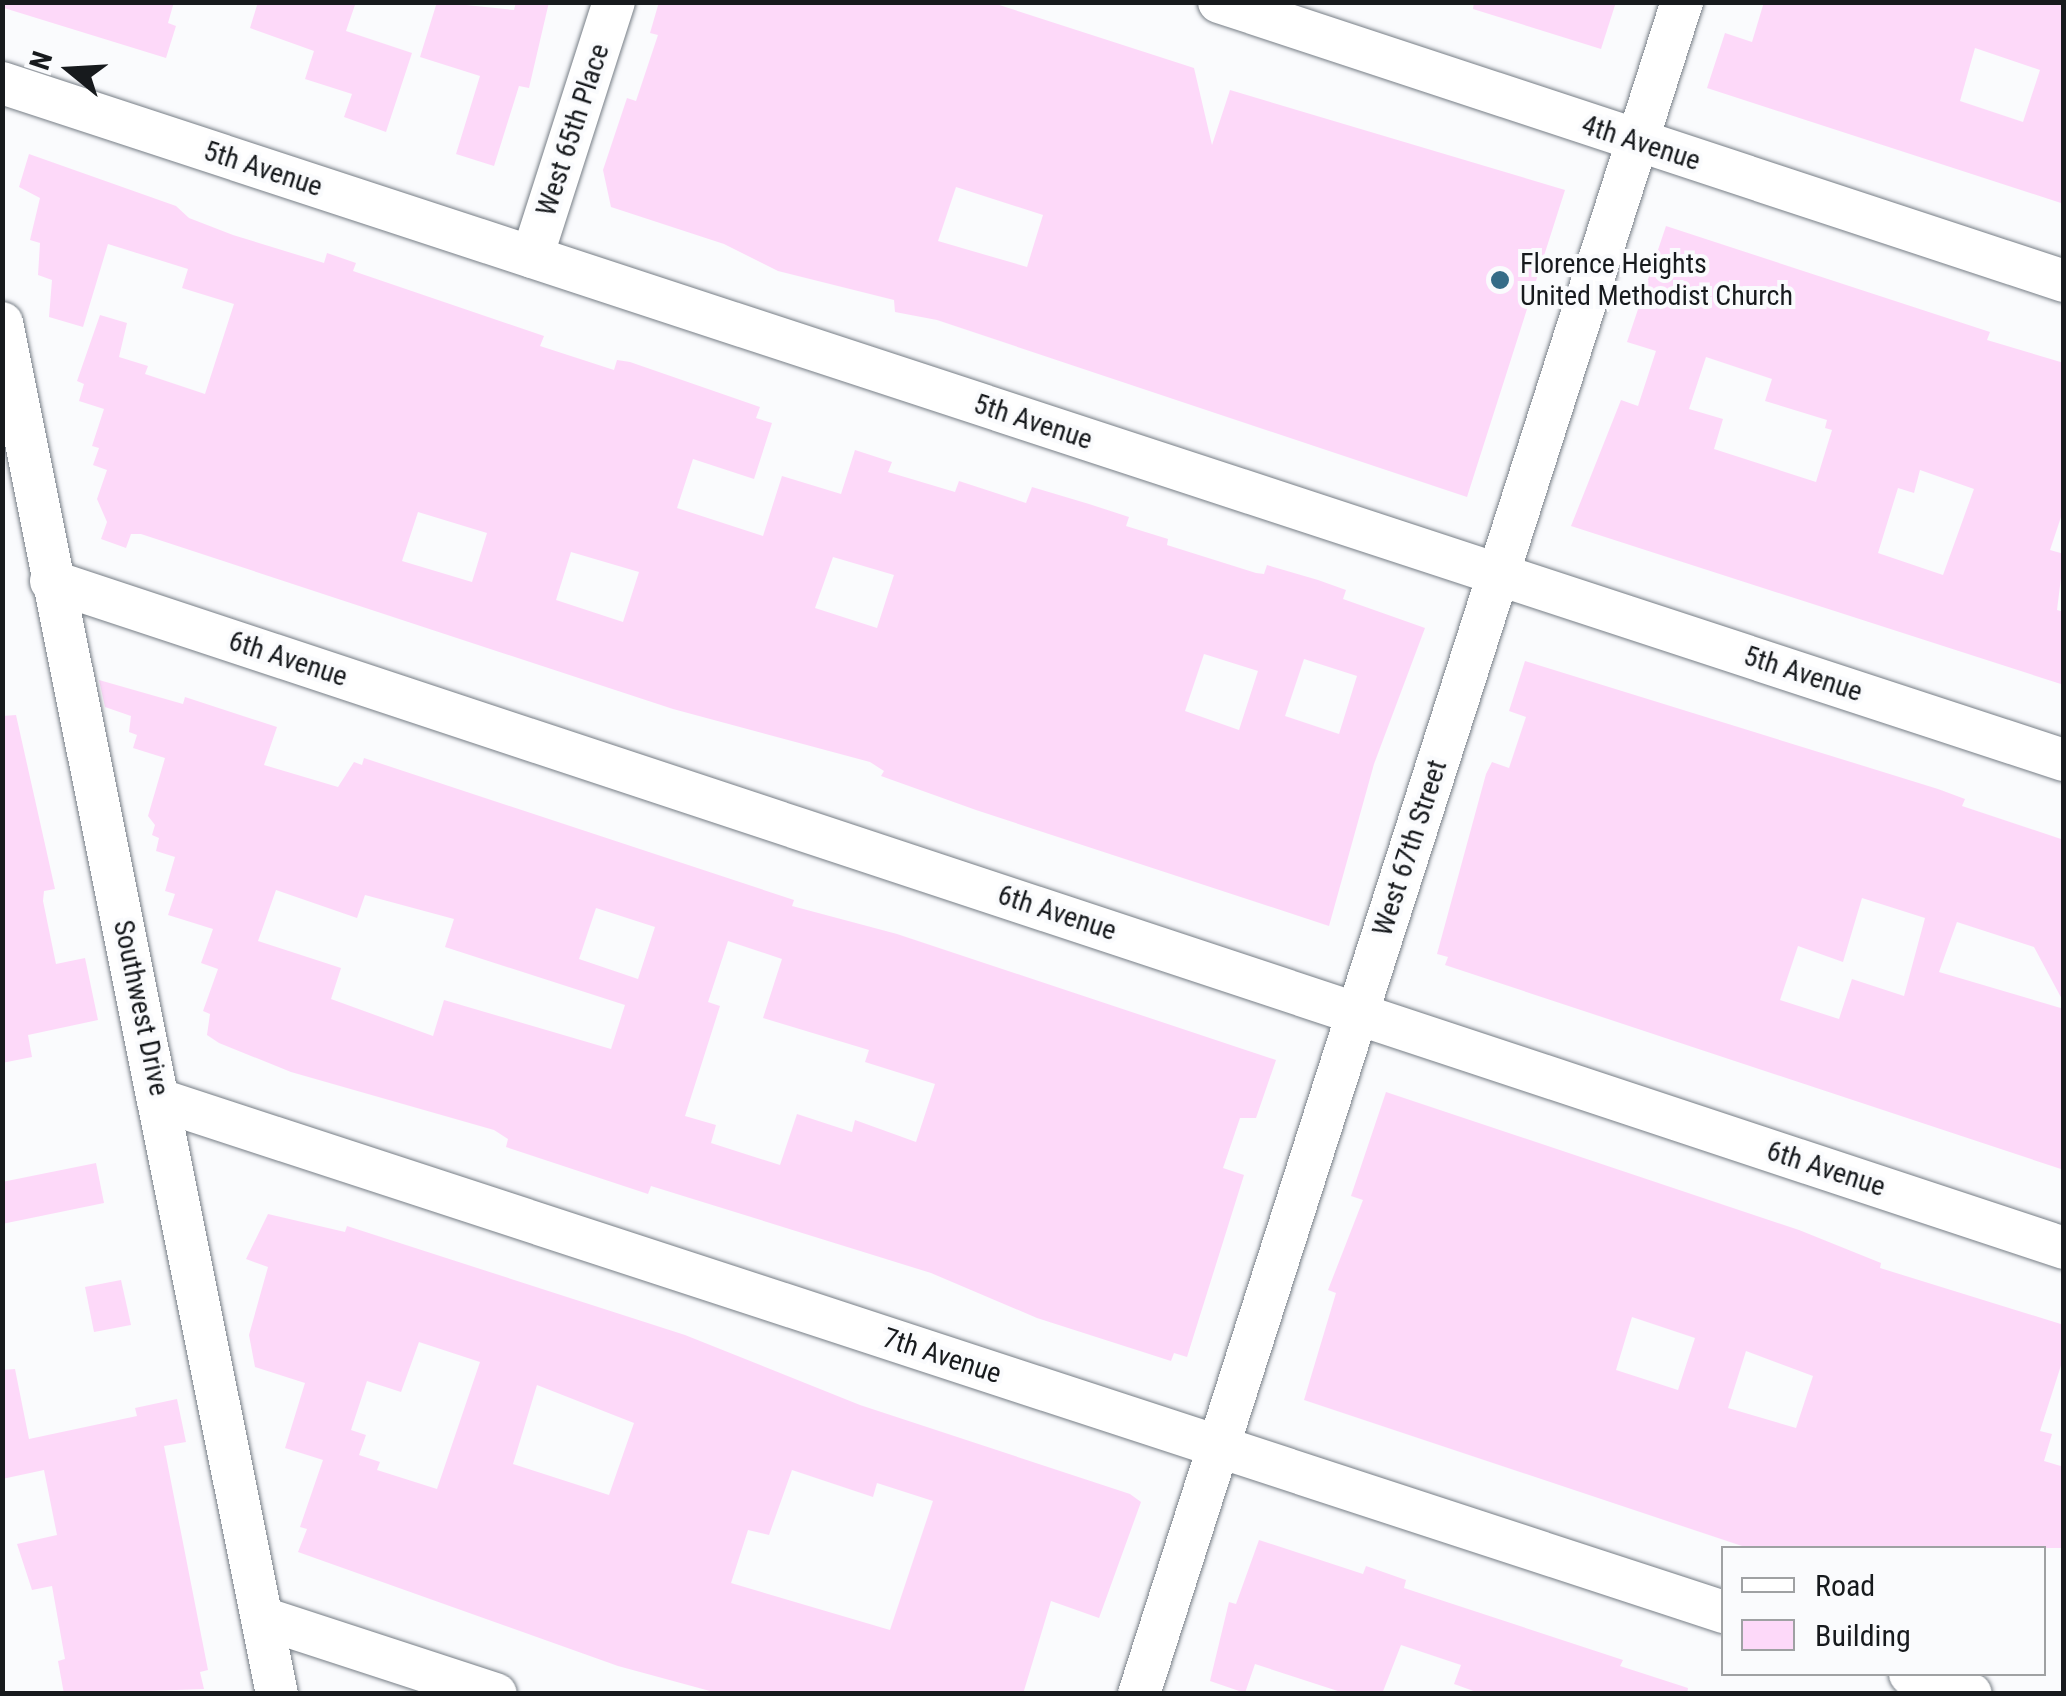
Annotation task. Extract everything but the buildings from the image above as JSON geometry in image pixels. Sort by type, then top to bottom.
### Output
[{"type":"street","name":"West 65th Place","points":[[532,257],[614,2]]},
{"type":"street","name":"4th Avenue","points":[[1220,2],[2064,281]]},
{"type":"street","name":"West 67th Street","points":[[1139,1694],[1682,2]]},
{"type":"street","name":"5th Avenue","points":[[2,84],[2064,760]]},
{"type":"street","name":"Southwest Drive","points":[[2,323],[278,1694]]},
{"type":"street","name":"6th Avenue","points":[[51,581],[2064,1248]]},
{"type":"street","name":"7th Avenue","points":[[160,1100],[1721,1611]]},
{"type":"street","points":[[263,1618],[496,1694]]},
{"type":"street","points":[[1916,1676],[1971,1694]]},
{"type":"place","name":"Florence Heights United Methodist Church","points":[[1500,280]]}]
